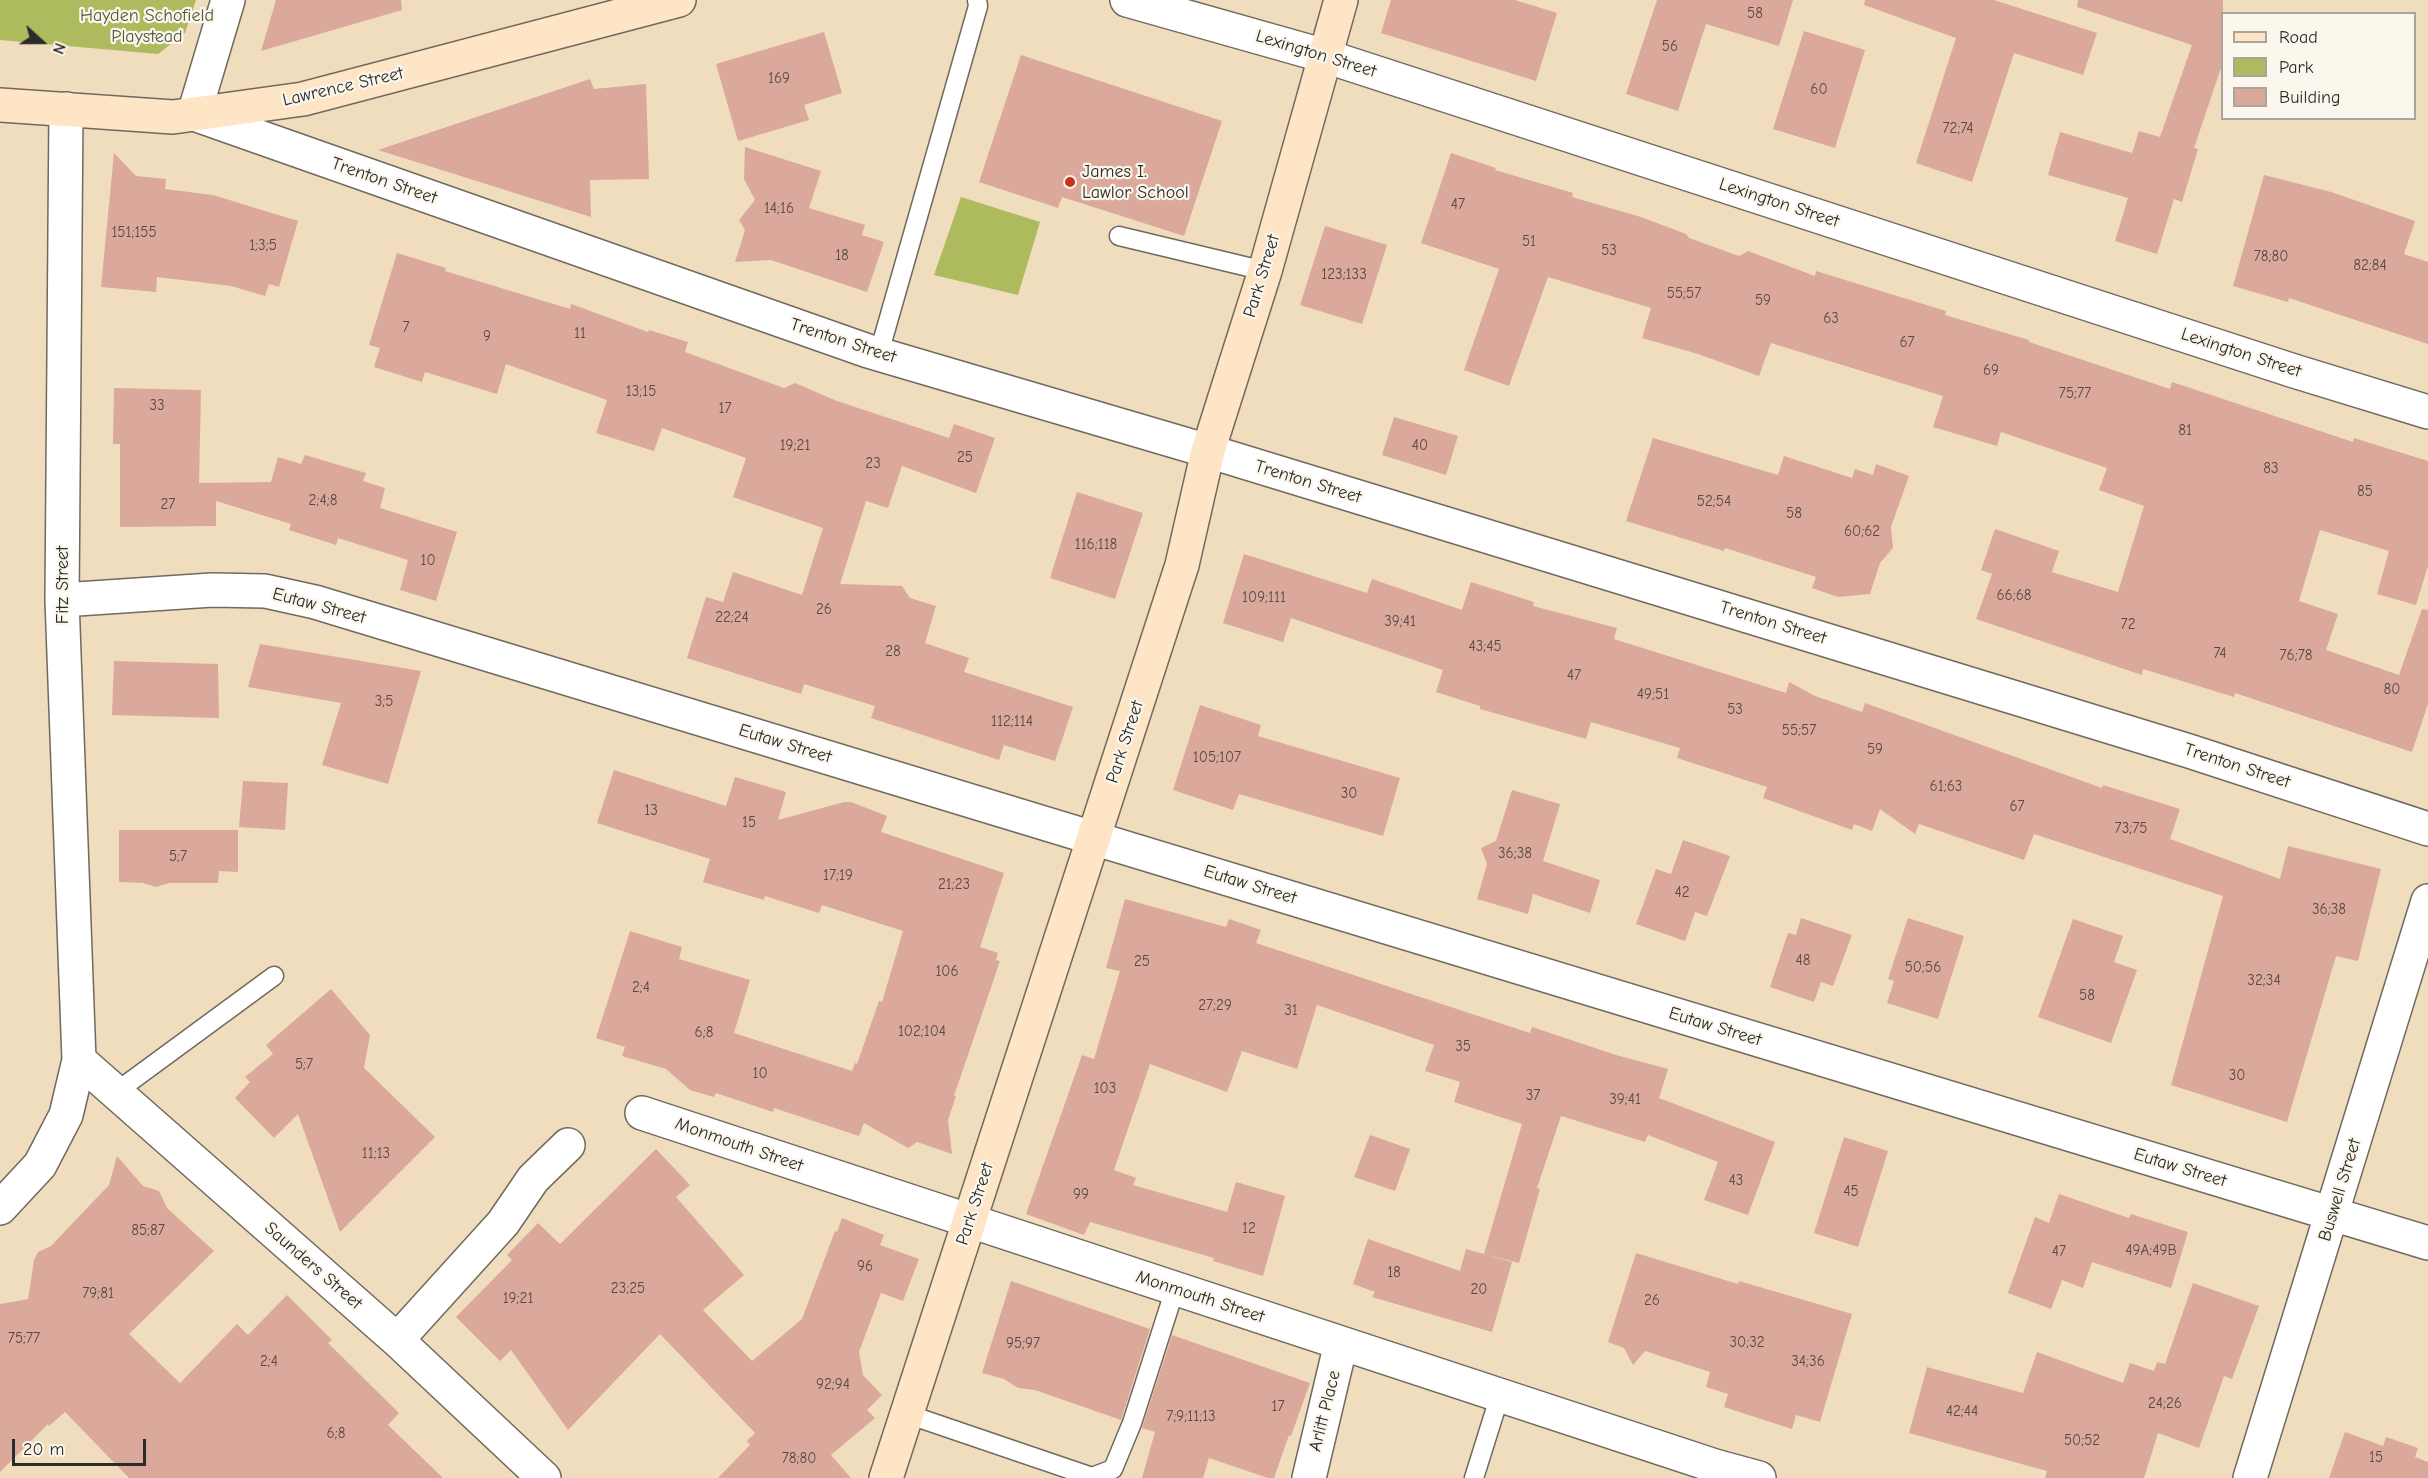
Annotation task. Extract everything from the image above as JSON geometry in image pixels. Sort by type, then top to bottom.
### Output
[{"type":"main road","name":"Lawrence Street","points":[[0,105],[173,117],[303,99],[679,0]]},
{"type":"main road","name":"Park Street","points":[[886,1478],[1182,565],[1208,451],[1265,271],[1341,0]]},
{"type":"street","points":[[194,114],[228,0]]},
{"type":"street","name":"Lexington Street","points":[[1127,0],[1325,56],[2294,371],[2428,412]]},
{"type":"street","name":"Fitz Street","points":[[0,1208],[40,1165],[66,1115],[79,1060],[62,600],[66,109]]},
{"type":"street","name":"Trenton Street","points":[[194,114],[879,353],[1208,451],[2189,751],[2428,829]]},
{"type":"street","name":"Eutaw Street","points":[[62,600],[212,590],[265,591],[315,602],[2428,1243]]},
{"type":"street","name":"Buswell Street","points":[[2250,1478],[2428,901]]},
{"type":"street","name":"Saunders Street","points":[[79,1060],[397,1340],[544,1478]]},
{"type":"street","name":"Monmouth Street","points":[[642,1113],[1715,1466],[1760,1478]]},
{"type":"street","points":[[397,1340],[503,1223],[533,1179],[568,1145]]},
{"type":"street","name":"Arlitt Place","points":[[1308,1478],[1341,1343]]},
{"type":"lane","points":[[879,353],[977,0]]},
{"type":"lane","points":[[1119,236],[1265,271]]},
{"type":"lane","points":[[116,1092],[274,976]]},
{"type":"lane","points":[[907,1414],[1092,1477],[1113,1469],[1132,1422],[1175,1289]]},
{"type":"lane","points":[[1474,1478],[1500,1395]]},
{"type":"green space","name":"Hayden Schofield Playstead","points":[[0,0],[196,0],[185,33],[158,54],[0,40]]},
{"type":"green space","points":[[961,197],[1040,222],[1018,295],[934,275]]},
{"type":"building","points":[[276,0],[401,0],[402,10],[261,51]]},
{"type":"building","points":[[1391,0],[1515,0],[1557,13],[1536,81],[1381,33]]},
{"type":"building","points":[[1657,0],[1793,0],[1779,46],[1706,24],[1678,111],[1626,94]]},
{"type":"building","points":[[1865,0],[1994,0],[2097,33],[2083,75],[2014,53],[1972,182],[1916,163],[1956,38],[1864,5]]},
{"type":"building","points":[[2078,0],[2223,0],[2221,68],[2194,148],[2198,149],[2182,202],[2174,199],[2157,254],[2115,241],[2128,198],[2048,175],[2060,132],[2132,153],[2139,131],[2160,137],[2192,45],[2077,7]]},
{"type":"building","points":[[1804,31],[1865,50],[1835,148],[1773,129]]},
{"type":"building","points":[[824,32],[842,93],[804,105],[809,120],[738,141],[716,64]]},
{"type":"building","points":[[1021,55],[1222,121],[1184,236],[1062,197],[1058,208],[979,182]]},
{"type":"building","points":[[590,79],[594,89],[646,84],[649,179],[590,180],[591,217],[378,150]]},
{"type":"building","points":[[745,147],[821,171],[809,208],[865,225],[862,235],[884,242],[867,292],[771,260],[735,262],[745,230],[739,220],[755,200],[744,179]]},
{"type":"building","points":[[114,153],[136,176],[166,179],[165,189],[213,195],[298,221],[279,287],[269,284],[265,296],[231,286],[157,277],[156,292],[101,287]]},
{"type":"building","points":[[1451,153],[1496,168],[1495,170],[1573,193],[1572,197],[1641,217],[1739,256],[1748,251],[1815,276],[1816,271],[1946,311],[1945,315],[2029,340],[2029,342],[2170,389],[2172,382],[2353,442],[2354,438],[2428,461],[2428,566],[2416,605],[2377,594],[2389,551],[2320,530],[2299,601],[2338,614],[2326,650],[2399,675],[2422,609],[2428,610],[2428,704],[2412,752],[2235,693],[2234,697],[2143,669],[2142,675],[1976,619],[1992,574],[1981,570],[1995,529],[2059,551],[2052,572],[2118,592],[2144,506],[2099,490],[2107,468],[2001,432],[1997,446],[1933,427],[1943,396],[1771,343],[1759,376],[1698,354],[1642,338],[1651,308],[1548,277],[1509,386],[1464,370],[1499,269],[1421,243]]},
{"type":"building","points":[[2264,175],[2331,192],[2415,221],[2404,254],[2428,262],[2428,344],[2289,298],[2288,302],[2233,286]]},
{"type":"building","points":[[1325,226],[1387,245],[1362,324],[1300,305]]},
{"type":"building","points":[[397,253],[446,268],[445,271],[570,309],[571,304],[648,332],[649,330],[688,342],[685,352],[784,388],[795,383],[837,401],[949,438],[954,424],[995,438],[976,493],[902,466],[888,508],[866,501],[840,584],[902,586],[910,598],[936,606],[925,643],[969,658],[964,672],[1073,707],[1055,761],[1004,745],[999,760],[871,718],[875,706],[804,684],[801,694],[687,658],[706,597],[723,602],[733,572],[802,595],[823,528],[733,497],[746,458],[662,428],[654,451],[596,433],[607,400],[506,364],[497,394],[425,372],[422,382],[374,367],[380,348],[369,345]]},
{"type":"building","points":[[114,388],[201,390],[199,483],[271,482],[278,457],[301,464],[305,455],[366,473],[363,481],[385,488],[380,508],[457,532],[436,601],[400,590],[408,560],[338,538],[336,545],[289,530],[291,524],[216,501],[216,526],[120,527],[120,444],[113,444]]},
{"type":"building","points":[[1394,417],[1458,436],[1446,475],[1382,455]]},
{"type":"building","points":[[1653,438],[1778,475],[1784,456],[1852,478],[1855,469],[1873,475],[1876,464],[1909,476],[1891,527],[1893,548],[1880,563],[1870,594],[1838,597],[1812,588],[1816,577],[1725,548],[1724,551],[1626,521]]},
{"type":"building","points":[[1077,492],[1143,513],[1115,599],[1050,578]]},
{"type":"building","points":[[1244,554],[1367,593],[1372,579],[1462,610],[1471,582],[1534,602],[1533,606],[1617,628],[1614,639],[1786,693],[1789,682],[1815,696],[1862,712],[1865,703],[2102,788],[2103,785],[2180,809],[2170,839],[2280,879],[2288,846],[2381,869],[2358,961],[2336,956],[2287,1122],[2171,1085],[2223,896],[2034,834],[2024,860],[1919,824],[1915,834],[1880,809],[1872,831],[1854,824],[1852,830],[1763,798],[1767,787],[1677,758],[1680,748],[1591,722],[1586,739],[1480,709],[1480,706],[1436,692],[1443,670],[1291,618],[1283,642],[1223,623]]},
{"type":"building","points":[[260,644],[421,671],[388,784],[322,765],[341,703],[248,687]]},
{"type":"building","points":[[114,661],[218,664],[219,718],[112,715]]},
{"type":"building","points":[[1200,705],[1261,725],[1258,736],[1400,778],[1383,836],[1239,794],[1233,810],[1173,790]]},
{"type":"building","points":[[614,770],[726,806],[735,777],[786,792],[778,820],[851,802],[887,816],[881,832],[1004,873],[980,947],[998,953],[996,960],[1000,961],[948,1120],[952,1154],[917,1142],[908,1148],[864,1123],[859,1136],[774,1108],[773,1112],[716,1093],[714,1097],[690,1090],[666,1069],[622,1056],[625,1047],[596,1038],[630,931],[682,947],[679,959],[750,980],[734,1033],[852,1071],[855,1063],[857,1064],[879,1001],[882,1002],[903,931],[822,905],[819,913],[765,896],[764,900],[703,882],[710,859],[597,823]]},
{"type":"building","points":[[243,781],[288,783],[285,830],[239,827]]},
{"type":"building","points":[[1512,790],[1560,804],[1543,861],[1600,880],[1590,913],[1533,894],[1528,914],[1477,899],[1487,864],[1481,848],[1496,841]]},
{"type":"building","points":[[119,830],[238,830],[238,872],[219,871],[218,883],[169,883],[156,887],[143,883],[119,882]]},
{"type":"building","points":[[1683,840],[1730,856],[1707,916],[1695,912],[1685,941],[1636,924],[1656,869],[1671,874]]},
{"type":"building","points":[[1125,899],[1226,927],[1229,919],[1261,930],[1256,943],[1530,1033],[1532,1027],[1616,1055],[1668,1069],[1659,1098],[1775,1142],[1748,1215],[1704,1200],[1718,1162],[1648,1135],[1645,1142],[1561,1116],[1537,1188],[1540,1189],[1519,1263],[1484,1254],[1522,1124],[1454,1102],[1460,1082],[1425,1071],[1434,1045],[1317,1005],[1297,1069],[1242,1051],[1227,1092],[1150,1064],[1114,1170],[1136,1178],[1133,1185],[1227,1212],[1236,1182],[1285,1196],[1263,1276],[1213,1261],[1214,1258],[1090,1222],[1084,1235],[1026,1214],[1082,1055],[1094,1059],[1120,971],[1106,968]]},
{"type":"building","points":[[1801,918],[1852,935],[1833,986],[1821,982],[1814,1002],[1770,987],[1788,933],[1796,935]]},
{"type":"building","points":[[1908,918],[1964,936],[1938,1019],[1887,1003],[1894,981],[1888,979]]},
{"type":"building","points":[[2073,919],[2123,936],[2114,962],[2137,970],[2111,1043],[2038,1017]]},
{"type":"building","points":[[331,989],[370,1035],[364,1068],[435,1137],[340,1232],[298,1114],[274,1138],[235,1098],[250,1082],[245,1077],[273,1054],[266,1045]]},
{"type":"building","points":[[1370,1135],[1410,1149],[1395,1191],[1354,1177]]},
{"type":"building","points":[[1844,1137],[1888,1151],[1858,1247],[1814,1233]]},
{"type":"building","points":[[656,1149],[690,1185],[676,1197],[744,1275],[703,1310],[752,1361],[802,1319],[842,1218],[884,1235],[880,1245],[919,1259],[903,1301],[881,1293],[859,1352],[863,1375],[882,1395],[867,1410],[875,1418],[831,1455],[851,1478],[718,1478],[750,1445],[747,1441],[755,1433],[660,1334],[568,1430],[511,1350],[500,1361],[456,1317],[512,1260],[507,1255],[538,1223],[560,1244]]},
{"type":"building","points":[[117,1156],[143,1186],[159,1191],[167,1208],[214,1251],[129,1334],[180,1383],[237,1324],[248,1335],[287,1295],[332,1340],[328,1343],[399,1413],[388,1425],[443,1478],[129,1478],[65,1412],[49,1426],[48,1424],[0,1472],[0,1304],[28,1299],[34,1260],[38,1252],[51,1246],[109,1185]]},
{"type":"building","points":[[2059,1194],[2129,1218],[2131,1214],[2188,1232],[2171,1288],[2092,1262],[2083,1288],[2062,1280],[2051,1309],[2008,1293],[2035,1217],[2049,1223]]},
{"type":"building","points":[[1368,1239],[1460,1271],[1466,1249],[1512,1262],[1492,1332],[1372,1297],[1375,1292],[1353,1284]]},
{"type":"building","points":[[1636,1253],[1738,1284],[1739,1281],[1852,1314],[1820,1422],[1796,1415],[1792,1429],[1724,1407],[1728,1394],[1706,1387],[1710,1372],[1645,1351],[1633,1365],[1624,1348],[1608,1342]]},
{"type":"building","points":[[1011,1281],[1150,1329],[1121,1420],[1035,1390],[1018,1388],[1004,1379],[982,1373]]},
{"type":"building","points":[[2193,1283],[2259,1306],[2232,1379],[2224,1376],[2199,1448],[2158,1433],[2144,1478],[2045,1478],[2047,1471],[1909,1433],[1927,1367],[2023,1393],[2037,1352],[2123,1383],[2130,1363],[2154,1371],[2157,1362],[2165,1364]]},
{"type":"building","points":[[1172,1335],[1310,1383],[1274,1478],[1209,1458],[1203,1478],[1142,1478],[1155,1432],[1142,1428]]},
{"type":"building","points":[[2345,1432],[2383,1446],[2386,1437],[2418,1448],[2415,1457],[2428,1462],[2428,1478],[2329,1478]]},
{"type":"place","name":"James I. Lawlor School","points":[[1070,182]]}]
